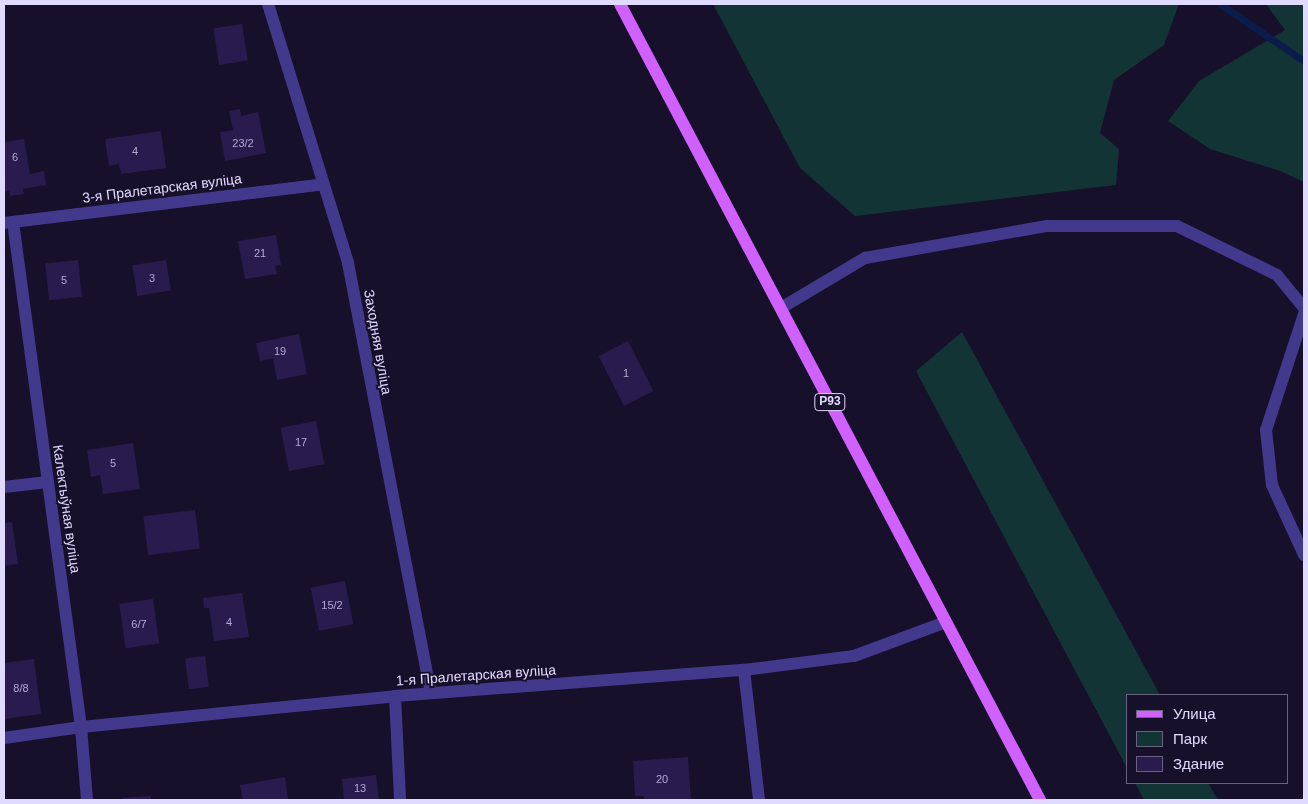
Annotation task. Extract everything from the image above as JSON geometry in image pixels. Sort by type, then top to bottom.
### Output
[{"type":"main road","name":"Р93","points":[[620,4],[1040,800]]},
{"type":"street","name":"Заходняя вуліца","points":[[268,4],[340,232],[354,292],[431,693]]},
{"type":"street","name":"3-я Пралетарская вуліца","points":[[9,222],[324,184]]},
{"type":"street","name":"Калектыўная вуліца","points":[[9,222],[48,482],[81,727],[87,800]]},
{"type":"street","points":[[781,308],[865,258],[1047,226],[1177,226],[1277,275],[1304,308]]},
{"type":"street","points":[[1304,314],[1266,430],[1272,485],[1304,554]]},
{"type":"street","points":[[4,487],[48,482]]},
{"type":"street","name":"1-я Пралетарская вуліца","points":[[4,738],[81,727],[396,696],[744,670],[854,656],[946,622]]},
{"type":"street","points":[[744,670],[759,800]]},
{"type":"street","points":[[396,696],[400,800]]},
{"type":"green space","points":[[713,4],[1179,4],[1164,45],[1114,80],[1100,133],[1119,149],[1116,185],[855,216],[800,168]]},
{"type":"green space","points":[[1266,4],[1304,4],[1304,182],[1280,171],[1210,149],[1168,121],[1199,81],[1285,30]]},
{"type":"green space","points":[[962,332],[1159,694],[1126,694],[1126,766],[916,371]]},
{"type":"green space","points":[[1136,784],[1209,784],[1218,800],[1144,800]]},
{"type":"building","points":[[242,24],[248,61],[219,65],[213,29]]},
{"type":"building","points":[[240,109],[241,116],[258,112],[266,153],[225,161],[220,132],[233,130],[229,111]]},
{"type":"building","points":[[161,131],[166,168],[121,174],[119,164],[109,166],[105,139]]},
{"type":"building","points":[[24,139],[30,174],[44,171],[46,185],[23,189],[24,194],[10,196],[9,191],[4,192],[4,142]]},
{"type":"building","points":[[276,235],[281,265],[275,266],[277,274],[245,279],[238,241]]},
{"type":"building","points":[[78,260],[82,297],[49,300],[45,263]]},
{"type":"building","points":[[166,260],[171,291],[137,296],[132,265]]},
{"type":"building","points":[[299,334],[307,374],[277,380],[273,358],[260,361],[256,343]]},
{"type":"building","points":[[628,341],[653,391],[624,406],[599,356]]},
{"type":"building","points":[[316,421],[324,464],[289,471],[281,428]]},
{"type":"building","points":[[133,443],[140,489],[103,494],[100,475],[91,477],[87,450]]},
{"type":"building","points":[[195,510],[200,549],[148,555],[143,516]]},
{"type":"building","points":[[12,522],[18,564],[4,566],[4,523]]},
{"type":"building","points":[[345,581],[353,624],[319,631],[311,588]]},
{"type":"building","points":[[242,593],[249,637],[214,641],[209,608],[204,608],[203,598]]},
{"type":"building","points":[[153,599],[159,644],[126,648],[119,604]]},
{"type":"building","points":[[205,656],[209,687],[189,689],[185,658]]},
{"type":"building","points":[[34,659],[41,714],[4,719],[4,663]]},
{"type":"building","points":[[688,757],[691,800],[644,800],[644,796],[635,796],[633,761]]},
{"type":"building","points":[[376,775],[379,800],[344,800],[342,779]]},
{"type":"building","points":[[285,777],[288,800],[243,800],[240,785]]},
{"type":"building","points":[[151,796],[151,800],[123,800],[123,798]]},
{"type":"waterway","points":[[1220,4],[1304,61]]}]
